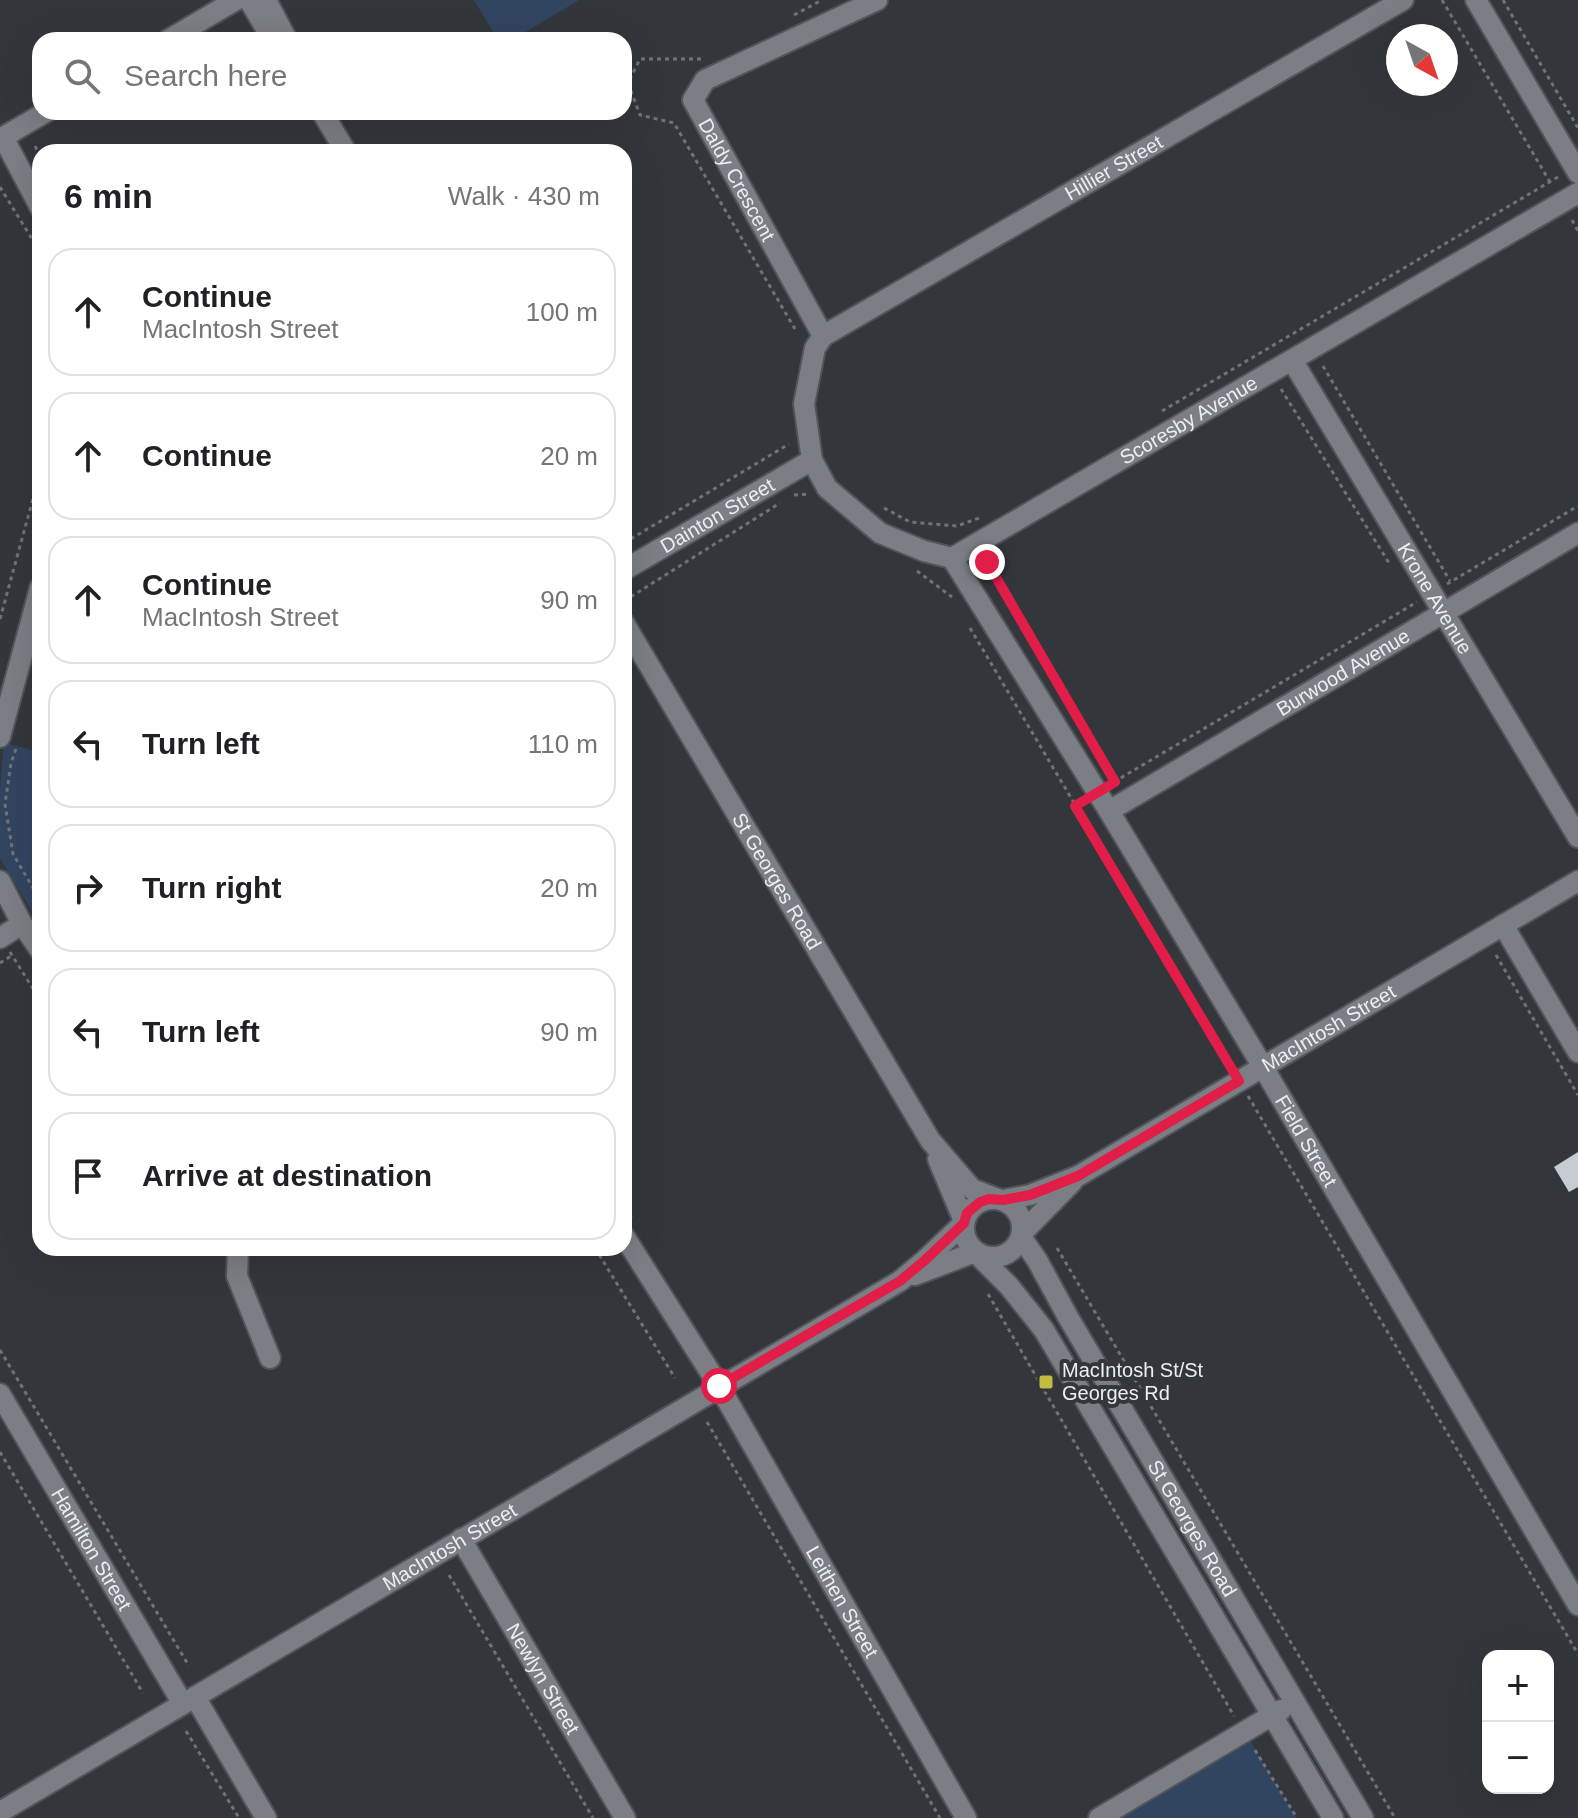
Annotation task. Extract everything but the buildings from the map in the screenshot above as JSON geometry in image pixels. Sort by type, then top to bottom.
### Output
[{"type":"street","points":[[182,32],[236,0]]},
{"type":"street","points":[[249,0],[268,32]]},
{"type":"street","points":[[266,0],[283,32]]},
{"type":"street","name":"Daldy Crescent","points":[[823,336],[693,100],[705,80],[877,0]]},
{"type":"street","name":"Hillier Street","points":[[823,336],[1403,0]]},
{"type":"street","points":[[1476,0],[1576,170]]},
{"type":"street","points":[[32,120],[2,138],[32,192]]},
{"type":"street","points":[[327,120],[341,144]]},
{"type":"street","name":"Scoresby Avenue","points":[[952,558],[1297,368],[1570,205]]},
{"type":"street","points":[[823,336],[815,348],[804,404],[807,463],[827,488],[880,533],[924,551],[952,558]]},
{"type":"street","name":"Krone Avenue","points":[[1297,368],[1578,837]]},
{"type":"street","name":"Dainton Street","points":[[632,565],[807,463]]},
{"type":"street","name":"Burwood Avenue","points":[[1109,811],[1578,533]]},
{"type":"street","name":"Field Street","points":[[952,558],[1098,792],[1263,1067],[1578,1605]]},
{"type":"street","points":[[8,743],[9,670],[32,609]]},
{"type":"street","name":"St Georges Road","points":[[632,637],[930,1140],[964,1222]]},
{"type":"street","points":[[0,881],[32,938]]},
{"type":"street","name":"MacIntosh Street","points":[[1000,1200],[1030,1195],[1078,1176],[1578,881]]},
{"type":"street","points":[[0,937],[22,924]]},
{"type":"street","points":[[1503,925],[1578,1052]]},
{"type":"street","name":"St Georges Road","points":[[930,1140],[972,1189],[1000,1200]]},
{"type":"street","name":"MacIntosh Street","points":[[1022,1235],[1078,1176]]},
{"type":"street","points":[[989,1199],[1000,1200],[1010,1204],[1020,1217],[1022,1235],[1017,1245],[1003,1256],[994,1258],[976,1253],[965,1239],[964,1222],[973,1206],[989,1199]]},
{"type":"street","name":"MacIntosh Street","points":[[0,1812],[900,1281],[964,1222]]},
{"type":"street","name":"St Georges Road","points":[[1022,1235],[1363,1818]]},
{"type":"street","name":"Leithen Street","points":[[632,1249],[719,1386],[966,1818]]},
{"type":"street","name":"St Georges Road","points":[[976,1253],[1009,1286],[1044,1330],[1333,1818]]},
{"type":"street","name":"MacIntosh Street","points":[[900,1281],[976,1253]]},
{"type":"street","points":[[238,1256],[237,1276],[270,1358]]},
{"type":"street","name":"Hamilton Street","points":[[0,1394],[189,1700],[266,1818]]},
{"type":"street","points":[[1121,1459],[1144,1445]]},
{"type":"street","name":"Newlyn Street","points":[[461,1539],[625,1818]]},
{"type":"street","points":[[1099,1818],[1295,1701]]},
{"type":"path","points":[[795,15],[822,0]]},
{"type":"path","points":[[1442,0],[1549,182],[1578,216]]},
{"type":"path","points":[[1503,0],[1578,128]]},
{"type":"path","points":[[632,75],[640,59],[713,59]]},
{"type":"path","points":[[632,94],[640,115],[674,123],[797,334]]},
{"type":"path","points":[[1163,410],[1549,182],[1576,170]]},
{"type":"path","points":[[0,187],[32,239]]},
{"type":"path","points":[[1570,205],[1578,231]]},
{"type":"path","points":[[1297,368],[1323,366],[1462,602]]},
{"type":"path","points":[[632,538],[792,442],[799,444],[807,463],[811,494],[793,495]]},
{"type":"path","points":[[0,619],[32,502]]},
{"type":"path","points":[[632,596],[780,503]]},
{"type":"path","points":[[1098,792],[1578,506]]},
{"type":"path","points":[[883,508],[910,522],[957,526],[985,515]]},
{"type":"path","points":[[987,562],[1099,754]]},
{"type":"path","points":[[912,567],[952,596]]},
{"type":"path","points":[[967,623],[1578,1654]]},
{"type":"path","points":[[8,743],[11,763],[5,804],[13,854],[32,886]]},
{"type":"path","points":[[0,937],[32,987]]},
{"type":"path","points":[[1496,955],[1578,1095]]},
{"type":"path","points":[[1057,1248],[1395,1818]]},
{"type":"path","points":[[600,1256],[675,1378]]},
{"type":"path","points":[[988,1294],[1297,1818]]},
{"type":"path","points":[[0,1350],[189,1666]]},
{"type":"path","points":[[707,1422],[940,1818]]},
{"type":"path","points":[[0,1452],[143,1693]]},
{"type":"path","points":[[449,1575],[593,1818]]},
{"type":"path","points":[[186,1731],[239,1818]]},
{"type":"shaded area","points":[[474,0],[579,0],[525,32],[493,32]]},
{"type":"shaded area","points":[[4,743],[32,750],[32,912],[0,858]]},
{"type":"shaded area","points":[[1251,1742],[1296,1818],[1116,1818],[1242,1744]]},
{"type":"place","name":"MacIntosh St/St Georges Rd","points":[[1046,1382]]},
{"type":"route","points":[[719,1386],[900,1281],[964,1223],[973,1206],[989,1199],[1030,1195],[1078,1176],[1239,1081],[1075,806],[1115,782],[987,562]]}]
